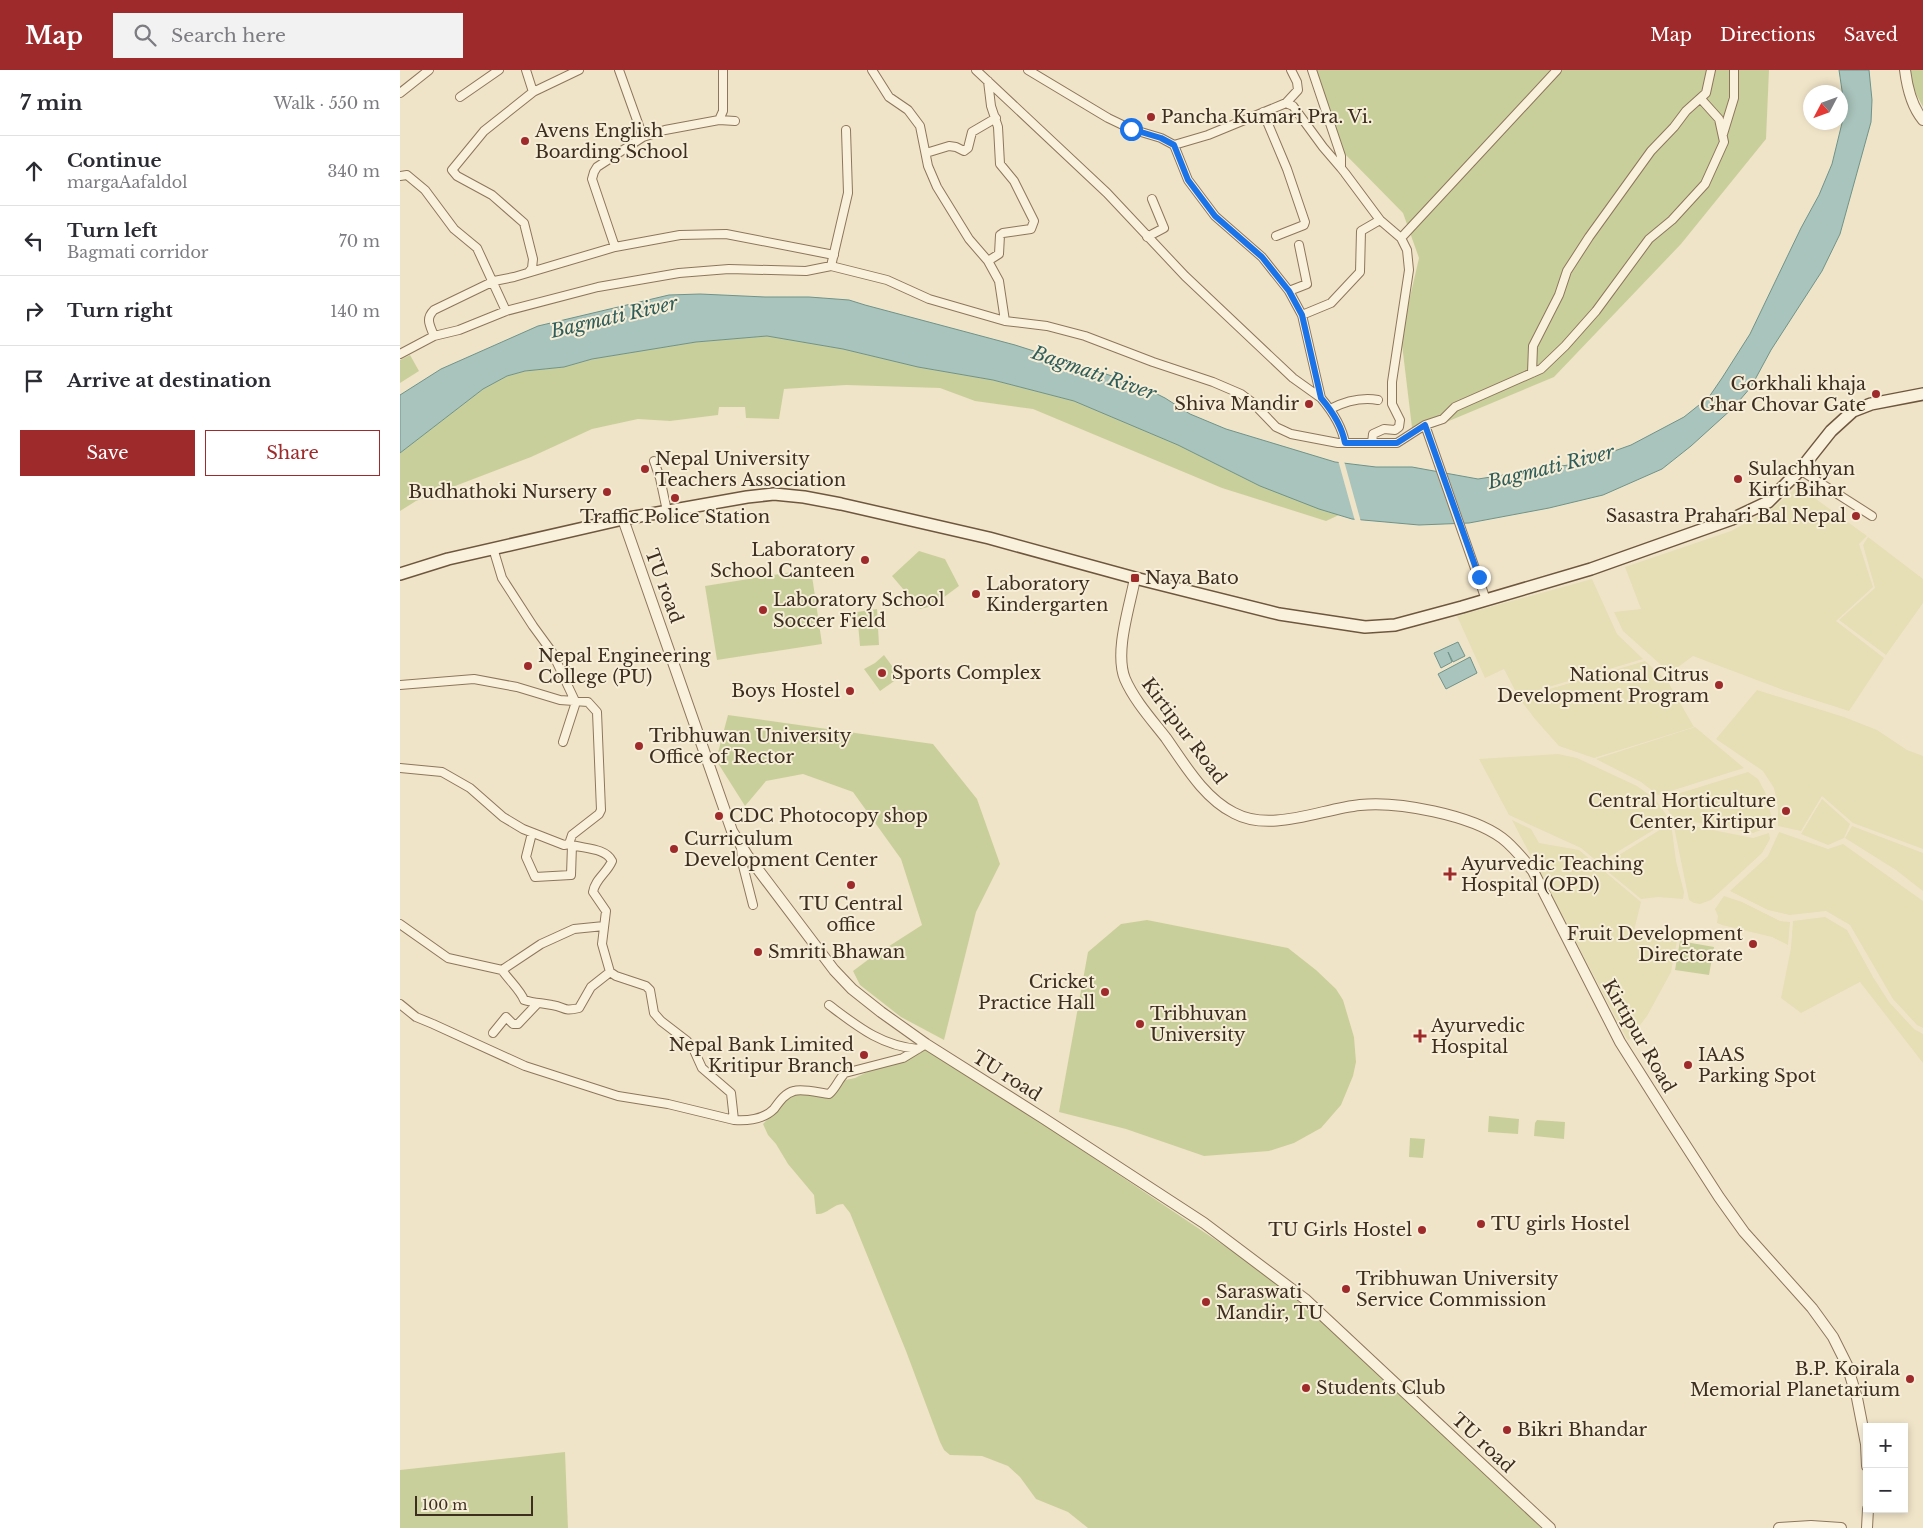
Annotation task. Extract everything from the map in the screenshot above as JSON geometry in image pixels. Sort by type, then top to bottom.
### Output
[{"type":"main road","points":[[400,574],[448,559],[623,519],[774,494],[804,497],[989,538],[1279,614],[1365,627],[1395,625],[1591,569],[1732,520],[1768,502],[1800,470],[1830,431],[1853,411],[1872,404],[1923,394]]},
{"type":"street","points":[[400,93],[429,70]]},
{"type":"street","points":[[460,98],[499,70]]},
{"type":"street","points":[[526,70],[533,92]]},
{"type":"street","points":[[529,272],[532,268],[533,259],[524,223],[492,195],[457,176],[452,170],[484,131],[533,92],[579,70]]},
{"type":"street","points":[[619,70],[643,137]]},
{"type":"street","points":[[719,120],[723,111],[723,70]]},
{"type":"street","points":[[872,70],[889,98],[908,110],[920,126],[928,166],[941,195],[969,239],[988,261],[999,281],[1005,321]]},
{"type":"street","points":[[1028,70],[1108,118],[1131,129],[1161,138],[1174,145],[1188,180],[1215,216],[1262,257],[1289,291],[1302,315],[1321,398]]},
{"type":"street","points":[[1174,145],[1208,135],[1286,103],[1298,90],[1297,82],[1291,70]]},
{"type":"street","points":[[1312,70],[1341,156],[1341,168]]},
{"type":"street","points":[[1401,238],[1557,70]]},
{"type":"street","points":[[1532,373],[1533,346],[1559,296],[1567,270],[1651,151],[1674,127],[1686,111],[1706,93],[1711,70]]},
{"type":"street","points":[[1734,70],[1734,98]]},
{"type":"street","points":[[1722,136],[1734,98],[1740,70]]},
{"type":"street","points":[[1905,70],[1907,85],[1919,116],[1923,120]]},
{"type":"street","points":[[980,71],[988,82],[1107,193],[1185,276],[1293,378],[1321,398],[1344,433],[1341,443]]},
{"type":"street","points":[[988,82],[991,106],[996,118],[1000,164],[1014,181],[1034,221],[1031,229],[1003,232],[1000,235],[998,254],[988,261]]},
{"type":"street","points":[[400,354],[434,336],[459,330],[506,311],[598,288],[678,273],[729,269],[758,272],[806,271],[831,266],[887,280],[929,299],[1005,321],[1047,326],[1085,336],[1213,382],[1241,394],[1253,403],[1276,427],[1291,434],[1341,443],[1397,443],[1425,425],[1443,419],[1455,407],[1541,369],[1565,346],[1596,311],[1649,239],[1672,220],[1705,184],[1724,142],[1720,119],[1701,99]]},
{"type":"street","points":[[1286,103],[1293,106],[1380,220],[1401,238],[1407,250],[1409,270],[1392,382],[1392,404],[1400,420],[1399,427],[1395,430],[1384,429],[1373,434],[1372,443]]},
{"type":"street","points":[[1263,112],[1287,169],[1305,222],[1300,228],[1276,236]]},
{"type":"street","points":[[926,152],[949,146],[956,147],[964,152],[968,148],[972,132],[996,118]]},
{"type":"street","points":[[615,247],[592,179],[597,167],[643,137],[665,130],[719,120],[735,121]]},
{"type":"street","points":[[831,266],[848,193],[846,130]]},
{"type":"street","points":[[400,176],[408,175],[417,182],[454,229],[477,248],[506,311]]},
{"type":"street","points":[[1147,237],[1164,228],[1152,199]]},
{"type":"street","points":[[1302,315],[1331,303],[1356,277],[1361,268],[1361,231],[1380,220]]},
{"type":"street","points":[[434,336],[428,320],[429,315],[434,310],[494,282],[615,247],[680,235],[726,234],[834,255]]},
{"type":"street","points":[[1289,291],[1307,284],[1299,245]]},
{"type":"street","points":[[1330,409],[1352,400],[1366,398],[1378,400]]},
{"type":"street","points":[[1425,425],[1486,600]]},
{"type":"street","points":[[654,461],[660,478],[667,511]]},
{"type":"street","points":[[1800,470],[1872,516]]},
{"type":"street","name":"TU road","points":[[623,519],[732,832],[747,855],[834,970],[852,989],[922,1047],[1043,1118],[1204,1223],[1305,1300],[1550,1528]]},
{"type":"street","points":[[493,548],[502,578],[552,652],[575,701],[563,742]]},
{"type":"street","name":"Kirtipur Road","points":[[1136,578],[1123,641],[1122,660],[1125,678],[1137,699],[1201,786],[1220,804],[1234,814],[1248,819],[1273,821],[1360,805],[1391,804],[1410,806],[1478,825],[1502,838],[1522,858],[1533,871],[1620,1042],[1719,1197],[1744,1232],[1812,1308],[1833,1337],[1847,1365],[1863,1426]]},
{"type":"street","points":[[400,685],[474,679],[517,687],[560,700],[588,702],[597,712],[601,810],[599,814],[572,835],[570,845],[571,875],[535,877],[526,857],[532,833]]},
{"type":"street","points":[[400,768],[442,772],[470,788],[503,817],[532,833],[564,845],[601,852],[609,856],[612,861],[609,868],[594,885],[593,892],[606,911],[602,944],[610,972],[616,976],[646,986],[650,990],[654,1013],[661,1021],[688,1041],[702,1068],[731,1093],[734,1120]]},
{"type":"street","points":[[740,844],[742,862],[753,905]]},
{"type":"street","points":[[400,924],[448,958],[502,970],[523,995],[524,1000],[536,1004],[554,1005],[562,1010],[579,1008],[591,988],[610,972]]},
{"type":"street","points":[[502,970],[541,944],[574,929],[604,926]]},
{"type":"street","points":[[400,1004],[416,1017],[525,1066],[618,1096],[668,1104],[734,1120],[750,1121],[763,1116],[772,1111],[791,1092],[796,1090],[829,1094],[845,1073],[903,1058],[922,1047]]},
{"type":"street","points":[[493,1033],[506,1016],[513,1024],[518,1024],[536,1004]]},
{"type":"street","points":[[829,1005],[875,1038],[896,1045],[922,1047]]},
{"type":"street","points":[[1867,1528],[1868,1513]]},
{"type":"street","points":[[1779,1528],[1811,1526],[1841,1528]]},
{"type":"shaded area","points":[[1798,486],[1867,536],[1859,544],[1873,587],[1836,621],[1884,658],[1849,711],[1783,690],[1693,656],[1670,673],[1623,631],[1614,612],[1641,609],[1625,567],[1731,531],[1773,508]]},
{"type":"shaded area","points":[[1868,537],[1923,579],[1923,603],[1886,655],[1839,620],[1875,588],[1863,545]]},
{"type":"shaded area","points":[[1592,579],[1617,634],[1643,659],[1518,696],[1504,669],[1485,678],[1457,616]]},
{"type":"shaded area","points":[[1645,661],[1668,682],[1694,727],[1594,758],[1559,746],[1519,698]]},
{"type":"shaded area","points":[[1757,690],[1844,717],[1877,730],[1907,750],[1923,756],[1923,849],[1853,823],[1822,796],[1801,831],[1778,826],[1778,807],[1774,788],[1763,771],[1716,739]]},
{"type":"shaded area","points":[[1695,727],[1744,768],[1658,795],[1641,782],[1596,759]]},
{"type":"shaded area","points":[[1558,754],[1577,758],[1637,786],[1655,799],[1670,820],[1599,863],[1581,848],[1509,815],[1479,759]]},
{"type":"shaded area","points":[[1748,772],[1758,779],[1765,792],[1771,817],[1769,827],[1753,833],[1673,818],[1661,799]]},
{"type":"shaded area","points":[[1822,799],[1850,824],[1844,838],[1828,845],[1801,834]]},
{"type":"shaded area","points":[[1512,820],[1531,829],[1539,843],[1579,850],[1641,902],[1633,935],[1677,941],[1671,972],[1647,1016],[1628,1041]]},
{"type":"shaded area","points":[[1673,822],[1753,838],[1769,833],[1770,839],[1762,853],[1711,900],[1700,904],[1694,903],[1689,900]]},
{"type":"shaded area","points":[[1671,823],[1676,861],[1684,892],[1683,899],[1658,897],[1641,899],[1601,866]]},
{"type":"shaded area","points":[[1852,826],[1923,853],[1923,891],[1896,870],[1845,838]]},
{"type":"shaded area","points":[[1779,832],[1828,849],[1843,844],[1923,901],[1923,1028],[1917,1025],[1893,999],[1850,925],[1826,911],[1790,915],[1768,910],[1730,891],[1768,856]]},
{"type":"shaded area","points":[[1724,896],[1742,902],[1780,921],[1790,922],[1788,945],[1772,937],[1717,923],[1718,916],[1715,909]]},
{"type":"shaded area","points":[[1825,917],[1847,930],[1889,1002],[1914,1029],[1923,1034],[1923,1063],[1860,982],[1801,1013],[1781,998],[1791,948],[1793,921]]},
{"type":"green space","points":[[1314,70],[1769,70],[1766,139],[1681,244],[1554,377],[1413,436],[1401,336],[1419,258],[1403,213],[1342,151]]},
{"type":"green space","points":[[1907,70],[1923,70],[1923,107],[1914,90]]},
{"type":"green space","points":[[767,336],[843,349],[918,367],[993,380],[1074,401],[1178,445],[1260,486],[1339,515],[1326,521],[1222,488],[1033,409],[975,401],[940,388],[846,385],[784,389],[779,419],[746,418],[745,407],[719,407],[718,415],[670,421],[638,419],[592,429],[531,457],[416,501],[400,511],[400,453],[483,389],[507,376],[525,371],[564,367],[592,359],[696,342]]},
{"type":"green space","points":[[410,355],[419,371],[400,383],[400,360]]},
{"type":"green space","points":[[919,551],[945,559],[959,586],[932,606],[920,609],[892,576]]},
{"type":"green space","name":"Laboratory School Soccer Field","points":[[811,569],[822,644],[717,660],[705,586]]},
{"type":"green space","points":[[877,609],[879,645],[860,646],[857,612]]},
{"type":"green space","name":"Sports Complex","points":[[884,655],[900,677],[880,691],[864,669]]},
{"type":"green space","points":[[728,715],[933,744],[977,799],[1000,864],[976,912],[944,1040],[901,1017],[860,985],[853,971],[922,925],[901,859],[853,792],[803,774],[766,781],[745,806],[716,760]]},
{"type":"green space","points":[[1147,920],[1288,948],[1336,989],[1343,1000],[1354,1037],[1356,1062],[1353,1076],[1341,1105],[1321,1128],[1294,1143],[1269,1151],[1204,1156],[1126,1129],[1059,1112],[1088,952],[1121,924]]},
{"type":"green space","points":[[1680,941],[1714,947],[1709,975],[1675,970]]},
{"type":"green space","points":[[924,1044],[1250,1263],[1327,1325],[1364,1358],[1436,1425],[1541,1528],[1088,1528],[1068,1512],[1036,1499],[1020,1477],[1008,1466],[982,1456],[950,1455],[944,1450],[940,1442],[906,1351],[850,1213],[843,1204],[839,1204],[823,1213],[816,1214],[814,1195],[788,1164],[768,1135],[763,1124],[793,1092],[822,1095],[841,1081],[855,1078]]},
{"type":"green space","points":[[1489,1116],[1519,1119],[1518,1134],[1488,1132]]},
{"type":"green space","points":[[1537,1120],[1565,1122],[1564,1139],[1534,1136]]},
{"type":"green space","points":[[1410,1138],[1425,1139],[1423,1158],[1409,1157]]},
{"type":"green space","points":[[565,1452],[568,1528],[400,1528],[400,1470]]},
{"type":"water","name":"Bagmati River","points":[[1839,70],[1869,70],[1872,100],[1871,122],[1840,234],[1822,271],[1771,350],[1751,387],[1733,408],[1662,469],[1603,495],[1549,508],[1469,523],[1419,525],[1352,519],[1319,509],[1260,486],[1178,445],[1074,401],[993,380],[918,367],[843,349],[767,336],[696,342],[592,359],[564,367],[525,371],[507,376],[483,389],[400,453],[400,395],[441,369],[538,326],[669,295],[700,294],[849,300],[1015,345],[1109,375],[1145,388],[1190,414],[1226,429],[1335,462],[1376,467],[1412,467],[1478,479],[1581,463],[1631,445],[1684,417],[1709,397],[1750,334],[1819,195],[1832,164],[1840,130],[1848,130],[1848,85],[1841,85]]},
{"type":"water","points":[[1458,642],[1465,656],[1453,662],[1448,652],[1452,662],[1441,668],[1434,653]]},
{"type":"water","points":[[1470,657],[1477,673],[1446,689],[1438,674]]},
{"type":"pier","points":[[1338,460],[1344,461],[1361,522],[1355,521]]},
{"type":"place","name":"Pancha Kumari Pra. Vi.","points":[[1151,117]]},
{"type":"place","name":"Avens English Boarding School","points":[[525,141]]},
{"type":"place","name":"Gorkhali khaja Ghar Chovar Gate","points":[[1876,394]]},
{"type":"place","name":"Shiva Mandir","points":[[1309,404]]},
{"type":"place","name":"Nepal University Teachers Association","points":[[645,469]]},
{"type":"place","name":"Sulachhyan Kirti Bihar","points":[[1738,479]]},
{"type":"place","name":"Budhathoki Nursery","points":[[607,492]]},
{"type":"place","name":"Traffic Police Station","points":[[675,498]]},
{"type":"place","name":"Sasastra Prahari Bal Nepal","points":[[1856,516]]},
{"type":"place","name":"Laboratory School Canteen","points":[[865,560]]},
{"type":"place","name":"Naya Bato","points":[[1135,578]]},
{"type":"place","name":"Laboratory Kindergarten","points":[[976,594]]},
{"type":"place","name":"Laboratory School Soccer Field","points":[[763,610]]},
{"type":"place","name":"Nepal Engineering College (PU)","points":[[528,666]]},
{"type":"place","name":"Sports Complex","points":[[882,673]]},
{"type":"place","name":"National Citrus Development Program","points":[[1719,685]]},
{"type":"place","name":"Boys Hostel","points":[[850,691]]},
{"type":"place","name":"Tribhuwan University Office of Rector","points":[[639,746]]},
{"type":"place","name":"Central Horticulture Center, Kirtipur","points":[[1786,811]]},
{"type":"place","name":"CDC Photocopy shop","points":[[719,816]]},
{"type":"place","name":"Curriculum Development Center","points":[[674,849]]},
{"type":"place","name":"Ayurvedic Teaching Hospital (OPD)","points":[[1450,874]]},
{"type":"place","name":"TU Central office","points":[[851,885]]},
{"type":"place","name":"Fruit Development Directorate","points":[[1753,944]]},
{"type":"place","name":"Smriti Bhawan","points":[[758,952]]},
{"type":"place","name":"Cricket Practice Hall","points":[[1105,992]]},
{"type":"place","name":"Tribhuvan University","points":[[1140,1024]]},
{"type":"place","name":"Ayurvedic Hospital","points":[[1420,1036]]},
{"type":"place","name":"Nepal Bank Limited Kritipur Branch","points":[[864,1055]]},
{"type":"place","name":"IAAS Parking Spot","points":[[1688,1065]]},
{"type":"place","name":"TU girls Hostel","points":[[1481,1224]]},
{"type":"place","name":"TU Girls Hostel","points":[[1422,1230]]},
{"type":"place","name":"Tribhuwan University Service Commission","points":[[1346,1289]]},
{"type":"place","name":"Saraswati Mandir, TU","points":[[1206,1302]]},
{"type":"place","name":"B.P. Koirala Memorial Planetarium","points":[[1910,1379]]},
{"type":"place","name":"Students Club","points":[[1306,1388]]},
{"type":"place","name":"Bikri Bhandar","points":[[1507,1430]]},
{"type":"route","points":[[1131,129],[1161,138],[1174,145],[1188,180],[1215,216],[1262,257],[1289,291],[1302,315],[1321,398],[1344,433],[1345,443],[1397,443],[1425,425],[1479,577]]}]
